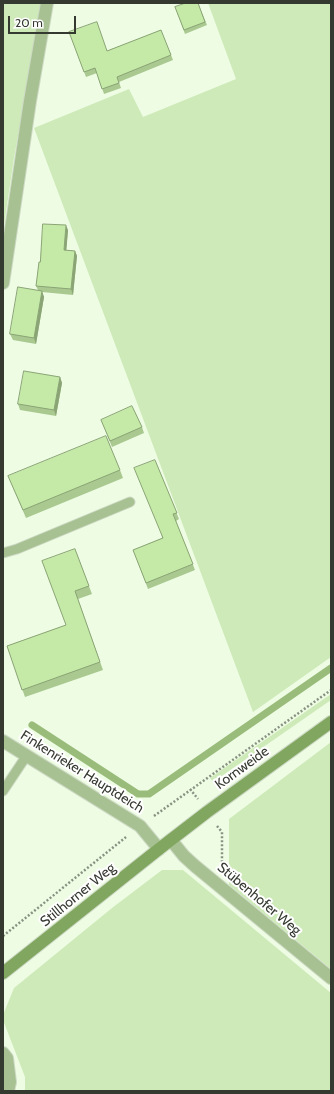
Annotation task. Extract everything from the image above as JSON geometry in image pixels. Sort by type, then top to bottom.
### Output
[{"type":"main road","name":"Kornweide","points":[[171,840],[331,722]]},
{"type":"main road","name":"Stillhorner Weg","points":[[3,973],[171,840]]},
{"type":"street","points":[[3,283],[30,101],[47,3]]},
{"type":"street","name":"Finkenrieker Hauptdeich","points":[[3,740],[140,826],[158,849]]},
{"type":"street","name":"Stübenhofer Weg","points":[[171,840],[190,861],[222,890],[331,978]]},
{"type":"street","points":[[3,1053],[7,1058],[10,1082],[8,1091]]},
{"type":"lane","points":[[3,553],[17,549],[130,502]]},
{"type":"lane","points":[[3,791],[27,756]]},
{"type":"path","points":[[3,936],[140,826],[331,690]]},
{"type":"path","points":[[190,789],[222,832],[222,890]]},
{"type":"green space","points":[[3,3],[42,3],[14,158],[3,232]]},
{"type":"green space","points":[[208,3],[331,3],[331,657],[253,712],[34,128],[129,89],[143,117],[236,79]]},
{"type":"green space","points":[[331,694],[331,700],[213,782],[210,778]]},
{"type":"green space","points":[[331,742],[331,969],[229,885],[229,819]]},
{"type":"green space","points":[[162,870],[183,870],[331,993],[331,1091],[25,1091],[25,1077],[3,1020],[3,1015],[14,988],[112,908]]},
{"type":"building","points":[[186,3],[198,3],[205,22],[184,30],[175,7]]},
{"type":"building","points":[[97,22],[107,51],[161,30],[171,55],[117,77],[119,83],[102,89],[95,68],[84,72],[69,32]]},
{"type":"building","points":[[43,224],[66,225],[64,250],[75,251],[71,289],[36,286],[40,262]]},
{"type":"building","points":[[18,287],[42,291],[34,338],[10,334]]},
{"type":"building","points":[[24,371],[60,377],[54,410],[18,404]]},
{"type":"building","points":[[132,406],[142,427],[110,441],[101,420]]},
{"type":"building","points":[[106,436],[120,470],[23,510],[8,476]]},
{"type":"building","points":[[155,460],[177,513],[173,514],[193,564],[146,583],[133,550],[163,538],[134,468]]},
{"type":"building","points":[[75,549],[89,586],[75,591],[100,662],[22,690],[7,646],[66,625],[42,561]]},
{"type":"waterway","points":[[32,725],[138,794],[149,794],[331,668]]}]
